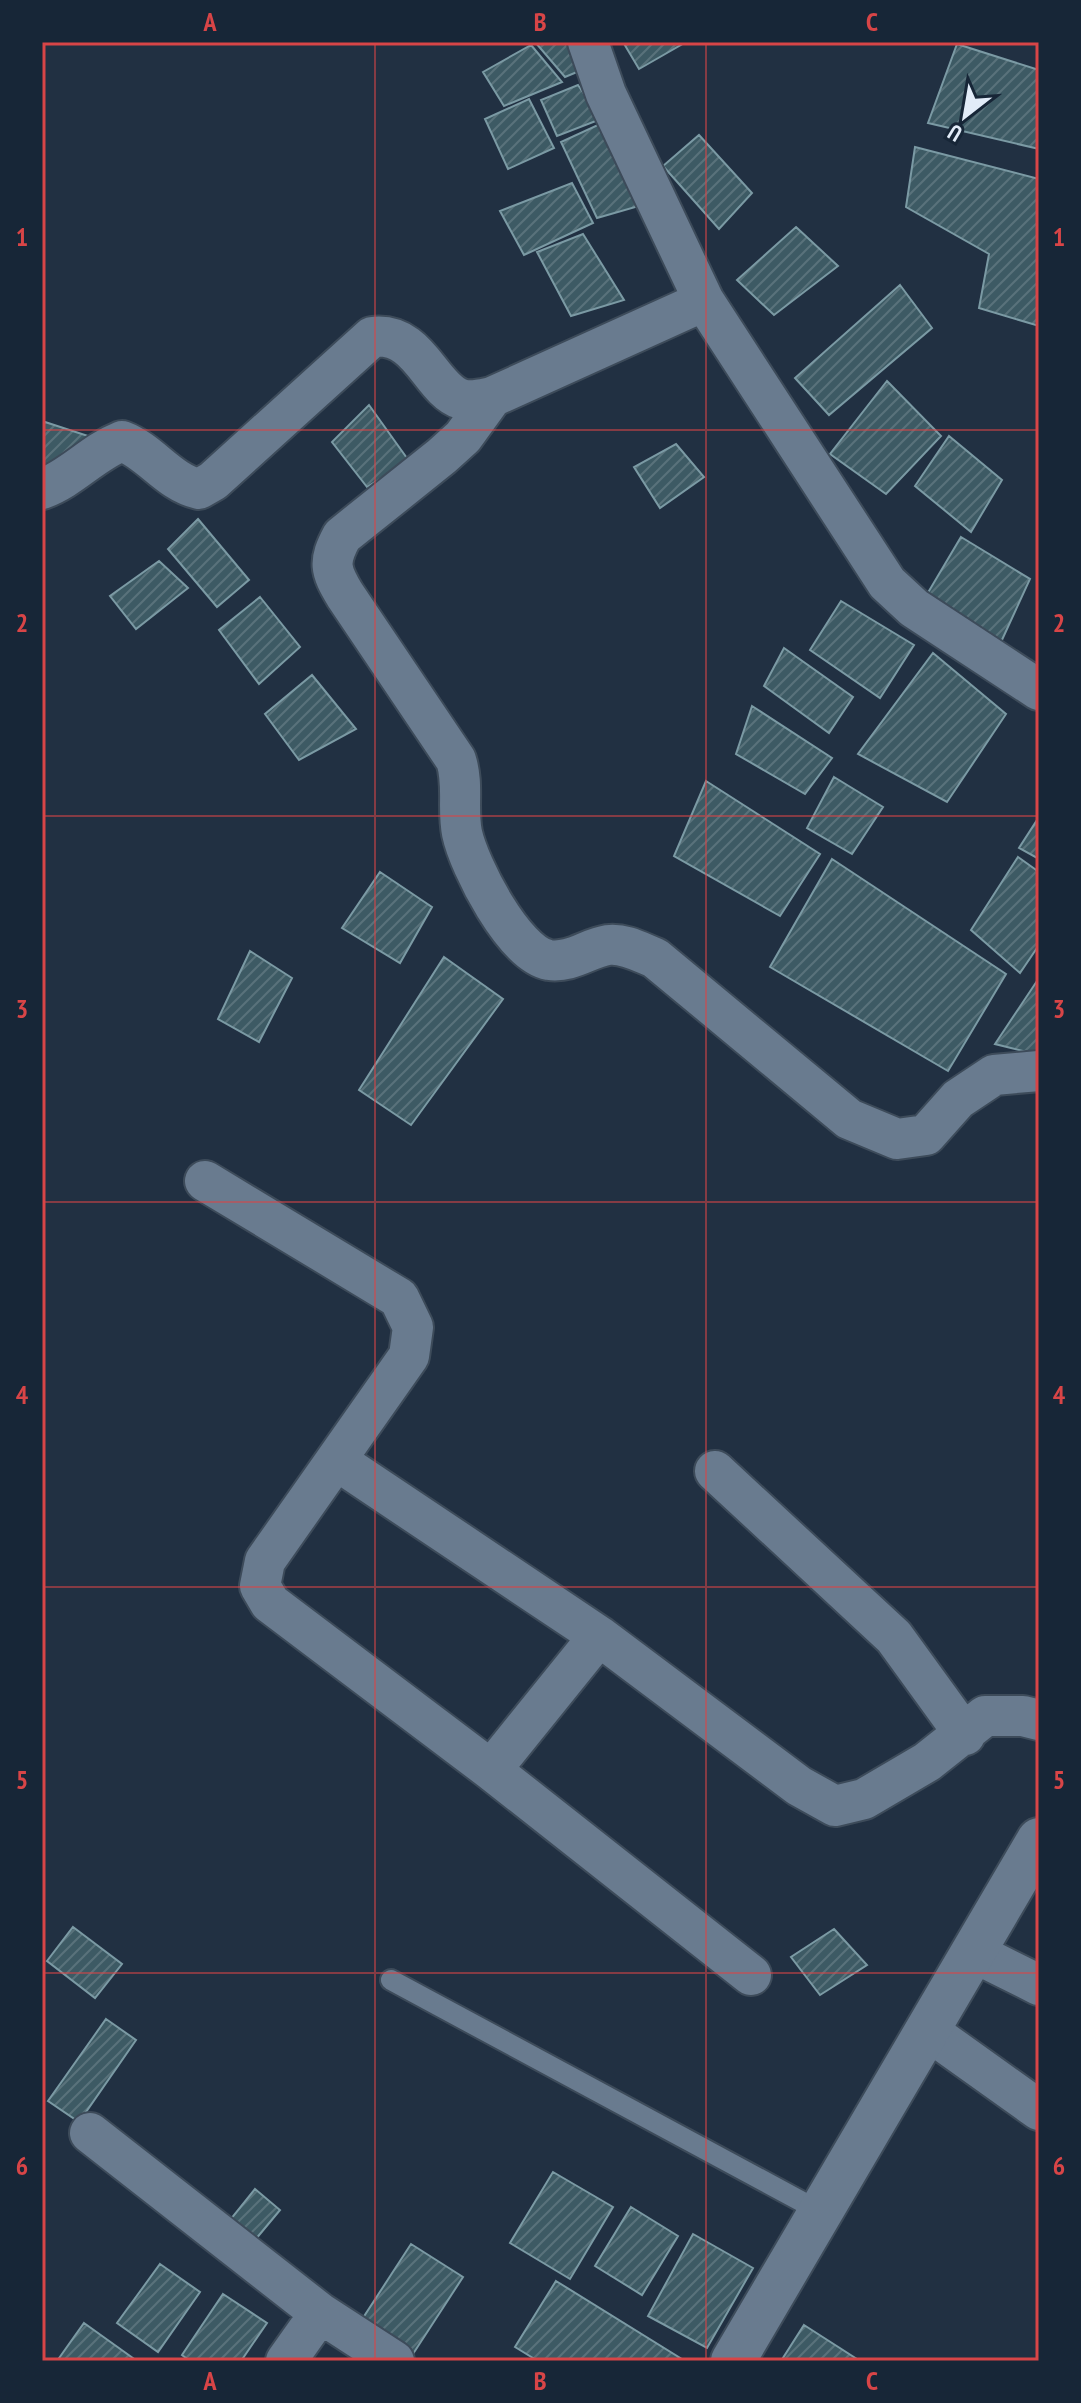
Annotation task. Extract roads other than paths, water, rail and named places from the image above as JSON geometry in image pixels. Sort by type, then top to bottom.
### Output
[{"type":"street","points":[[588,42],[606,94],[704,301],[887,583],[914,608],[1039,690]]},
{"type":"street","points":[[42,489],[57,483],[104,448],[122,441],[137,446],[184,485],[199,489],[213,481],[372,337],[382,336],[406,345],[458,398],[492,397],[704,301]]},
{"type":"street","points":[[492,397],[463,437],[342,536],[331,556],[334,576],[345,595],[456,760],[462,779],[462,833],[503,924],[528,950],[549,960],[581,958],[607,945],[625,946],[655,958],[849,1119],[897,1139],[926,1135],[958,1099],[994,1075],[1039,1071]]},
{"type":"street","points":[[205,1181],[399,1298],[413,1327],[409,1356],[265,1561],[260,1586],[270,1603],[491,1770],[751,1975]]},
{"type":"street","points":[[336,1460],[599,1636],[799,1786],[835,1806],[864,1799],[927,1762],[965,1735],[985,1716],[1023,1716],[1039,1720]]},
{"type":"street","points":[[715,1471],[894,1637],[965,1735]]},
{"type":"street","points":[[491,1770],[599,1636]]},
{"type":"street","points":[[733,2361],[1039,1840]]},
{"type":"street","points":[[973,1952],[1039,1985]]},
{"type":"street","points":[[927,2030],[1039,2110]]},
{"type":"street","points":[[90,2133],[320,2313],[394,2361]]},
{"type":"street","points":[[286,2361],[320,2313]]},
{"type":"lane","points":[[391,1980],[821,2212]]}]
